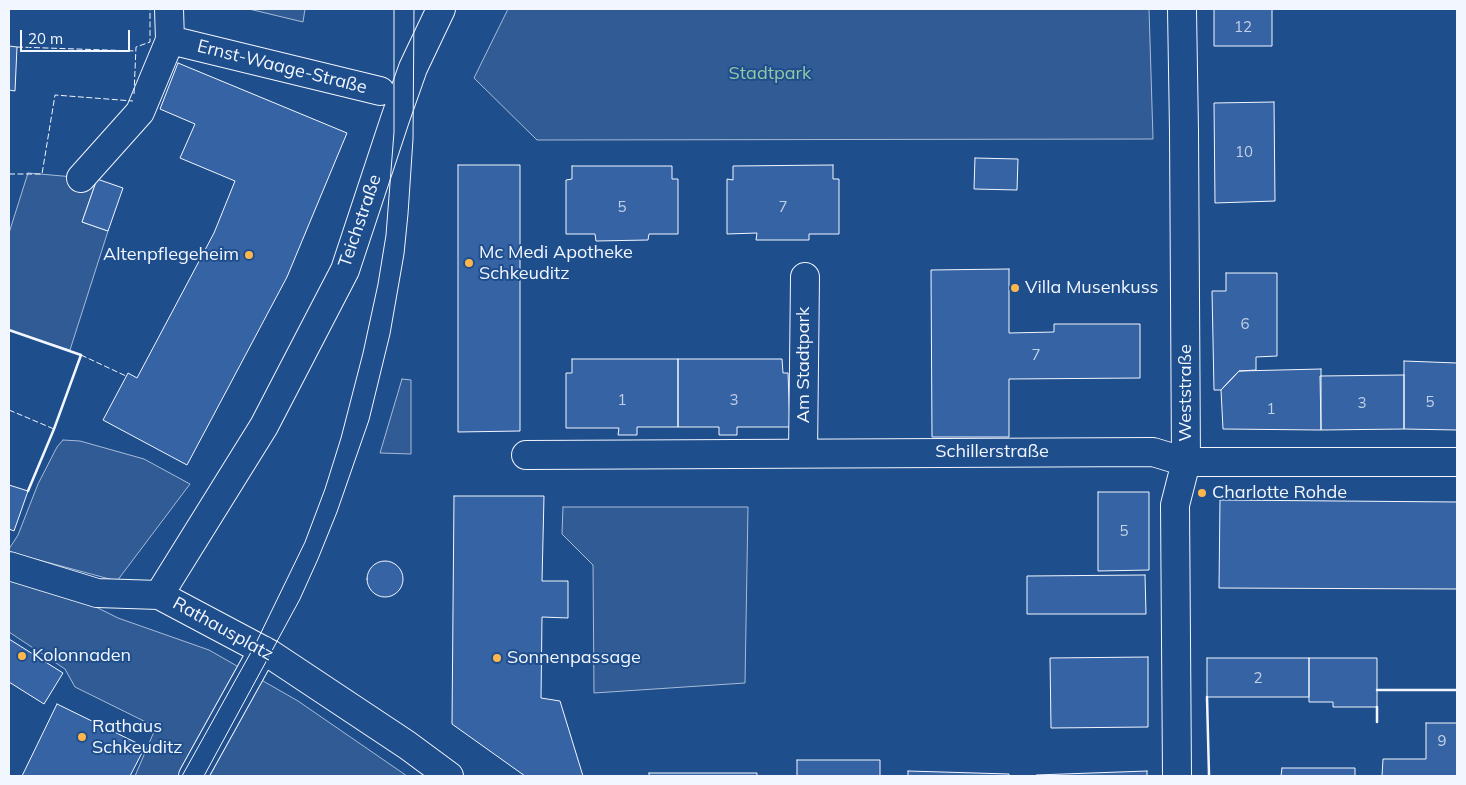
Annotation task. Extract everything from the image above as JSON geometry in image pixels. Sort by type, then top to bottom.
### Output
[{"type":"street","points":[[81,178],[140,112],[170,40],[169,9]]},
{"type":"street","name":"Teichstraße","points":[[264,426],[345,270],[394,118],[413,68],[441,9]]},
{"type":"street","name":"Weststraße","points":[[1177,776],[1175,505],[1186,462],[1182,9]]},
{"type":"street","name":"Ernst-Waage-Straße","points":[[170,40],[380,91]]},
{"type":"street","name":"Am Stadtpark","points":[[804,453],[805,277]]},
{"type":"street","name":"Rathausplatz","points":[[264,426],[159,594],[263,650],[407,745],[449,776]]},
{"type":"street","name":"Schillerstraße","points":[[526,455],[1153,452],[1186,462],[1457,462]]},
{"type":"street","points":[[9,566],[97,593],[159,594]]},
{"type":"street","points":[[193,776],[263,650]]},
{"type":"shaded area","points":[[249,9],[305,9],[303,22]]},
{"type":"shaded area","name":"Stadtpark","points":[[508,9],[1149,9],[1153,139],[537,140],[474,78]]},
{"type":"shaded area","points":[[28,173],[97,179],[82,222],[108,231],[70,350],[9,330],[9,233]]},
{"type":"shaded area","points":[[402,379],[411,380],[411,454],[380,453]]},
{"type":"shaded area","points":[[63,440],[80,441],[144,459],[190,484],[117,581],[9,552],[18,535],[38,484],[57,447]]},
{"type":"shaded area","points":[[563,507],[748,507],[745,683],[594,693],[593,565],[562,534]]},
{"type":"shaded area","points":[[9,574],[54,586],[118,618],[209,650],[298,701],[407,776],[135,776],[156,727],[75,687],[65,669],[9,632]]},
{"type":"building","points":[[1214,9],[1272,9],[1272,46],[1214,46]]},
{"type":"building","points":[[9,46],[17,47],[15,91],[9,90]]},
{"type":"building","name":"Altenpflegeheim","points":[[178,63],[347,133],[287,277],[187,465],[103,420],[128,373],[137,378],[214,233],[235,181],[180,158],[195,124],[160,109]]},
{"type":"building","points":[[1274,102],[1275,201],[1215,203],[1214,103]]},
{"type":"building","points":[[975,158],[1018,159],[1017,190],[974,189]]},
{"type":"building","points":[[458,165],[520,165],[520,431],[458,432]]},
{"type":"building","points":[[833,165],[833,179],[839,179],[839,234],[809,234],[809,240],[756,240],[757,233],[727,234],[727,179],[733,180],[733,166]]},
{"type":"building","points":[[572,166],[672,166],[672,179],[678,179],[678,234],[649,234],[648,240],[596,241],[595,234],[566,234],[566,180],[572,179]]},
{"type":"building","points":[[97,179],[123,188],[108,231],[82,222]]},
{"type":"building","points":[[1009,269],[1009,333],[1054,332],[1054,324],[1140,324],[1140,378],[1009,379],[1009,437],[932,437],[931,270]]},
{"type":"building","points":[[1226,273],[1277,273],[1277,356],[1256,357],[1256,370],[1239,371],[1221,390],[1214,390],[1212,291],[1226,291]]},
{"type":"building","points":[[572,359],[678,359],[678,427],[637,427],[637,435],[618,435],[619,428],[566,428],[566,373],[572,373]]},
{"type":"building","points":[[678,359],[782,359],[783,373],[788,373],[790,427],[737,427],[737,435],[719,435],[719,427],[678,427]]},
{"type":"building","points":[[1404,361],[1457,363],[1457,430],[1404,429]]},
{"type":"building","points":[[1321,369],[1321,430],[1223,429],[1221,390],[1239,371]]},
{"type":"building","points":[[1404,375],[1404,429],[1321,430],[1320,376]]},
{"type":"building","points":[[9,485],[28,491],[14,531],[9,529]]},
{"type":"building","points":[[1098,492],[1149,492],[1149,570],[1098,571]]},
{"type":"building","name":"Sonnenpassage","points":[[454,496],[544,496],[542,581],[568,581],[568,618],[542,617],[541,698],[560,701],[583,776],[525,776],[452,724]]},
{"type":"building","points":[[1220,500],[1457,502],[1457,589],[1219,588]]},
{"type":"building","points":[[385,561],[392,562],[398,566],[402,572],[402,586],[398,592],[392,596],[385,597],[378,596],[372,592],[368,586],[367,579],[368,572],[372,566],[378,562]]},
{"type":"building","points":[[1145,575],[1146,614],[1027,614],[1027,576]]},
{"type":"building","name":"Kolonnaden","points":[[9,639],[63,673],[44,704],[9,682]]},
{"type":"building","points":[[1148,657],[1148,727],[1051,728],[1050,658]]},
{"type":"building","points":[[1207,658],[1309,658],[1309,697],[1207,697]]},
{"type":"building","points":[[1309,658],[1377,658],[1377,707],[1333,707],[1333,702],[1309,702]]},
{"type":"building","name":"Rathaus Schkeuditz","points":[[57,704],[145,747],[130,776],[22,776]]},
{"type":"building","points":[[1426,723],[1457,723],[1457,776],[1382,776],[1383,759],[1426,759]]},
{"type":"building","points":[[797,760],[880,760],[880,776],[797,776]]},
{"type":"building","points":[[1282,768],[1355,768],[1355,776],[1281,776]]},
{"type":"building","points":[[908,771],[1009,774],[1009,776],[908,776]]},
{"type":"building","points":[[1147,771],[1147,776],[1036,776],[1036,775]]},
{"type":"building","points":[[649,773],[757,773],[757,776],[649,776]]},
{"type":"tram line","points":[[182,776],[255,645],[305,542],[325,489],[341,438],[363,353],[378,284],[386,235],[394,132],[394,9]]},
{"type":"tram line","points":[[204,776],[300,599],[337,512],[369,420],[390,334],[404,254],[413,139],[414,9]]},
{"type":"fence","points":[[134,94],[136,47],[150,42],[150,9]]},
{"type":"fence","points":[[17,47],[136,51]]},
{"type":"fence","points":[[9,174],[42,174],[55,95],[133,101]]},
{"type":"fence","points":[[81,355],[126,376]]},
{"type":"fence","points":[[9,410],[54,429]]},
{"type":"wall","points":[[9,330],[81,355],[54,429],[28,491]]},
{"type":"wall","points":[[1377,690],[1457,690]]},
{"type":"wall","points":[[1207,697],[1209,775]]},
{"type":"wall","points":[[1377,707],[1377,722]]},
{"type":"place","name":"Altenpflegeheim","points":[[249,255]]},
{"type":"place","name":"Mc Medi Apotheke Schkeuditz","points":[[469,263]]},
{"type":"place","name":"Villa Musenkuss","points":[[1015,288]]},
{"type":"place","name":"Charlotte Rohde","points":[[1202,493]]},
{"type":"place","name":"Kolonnaden","points":[[22,656]]},
{"type":"place","name":"Sonnenpassage","points":[[497,658]]},
{"type":"place","name":"Rathaus Schkeuditz","points":[[82,737]]}]
